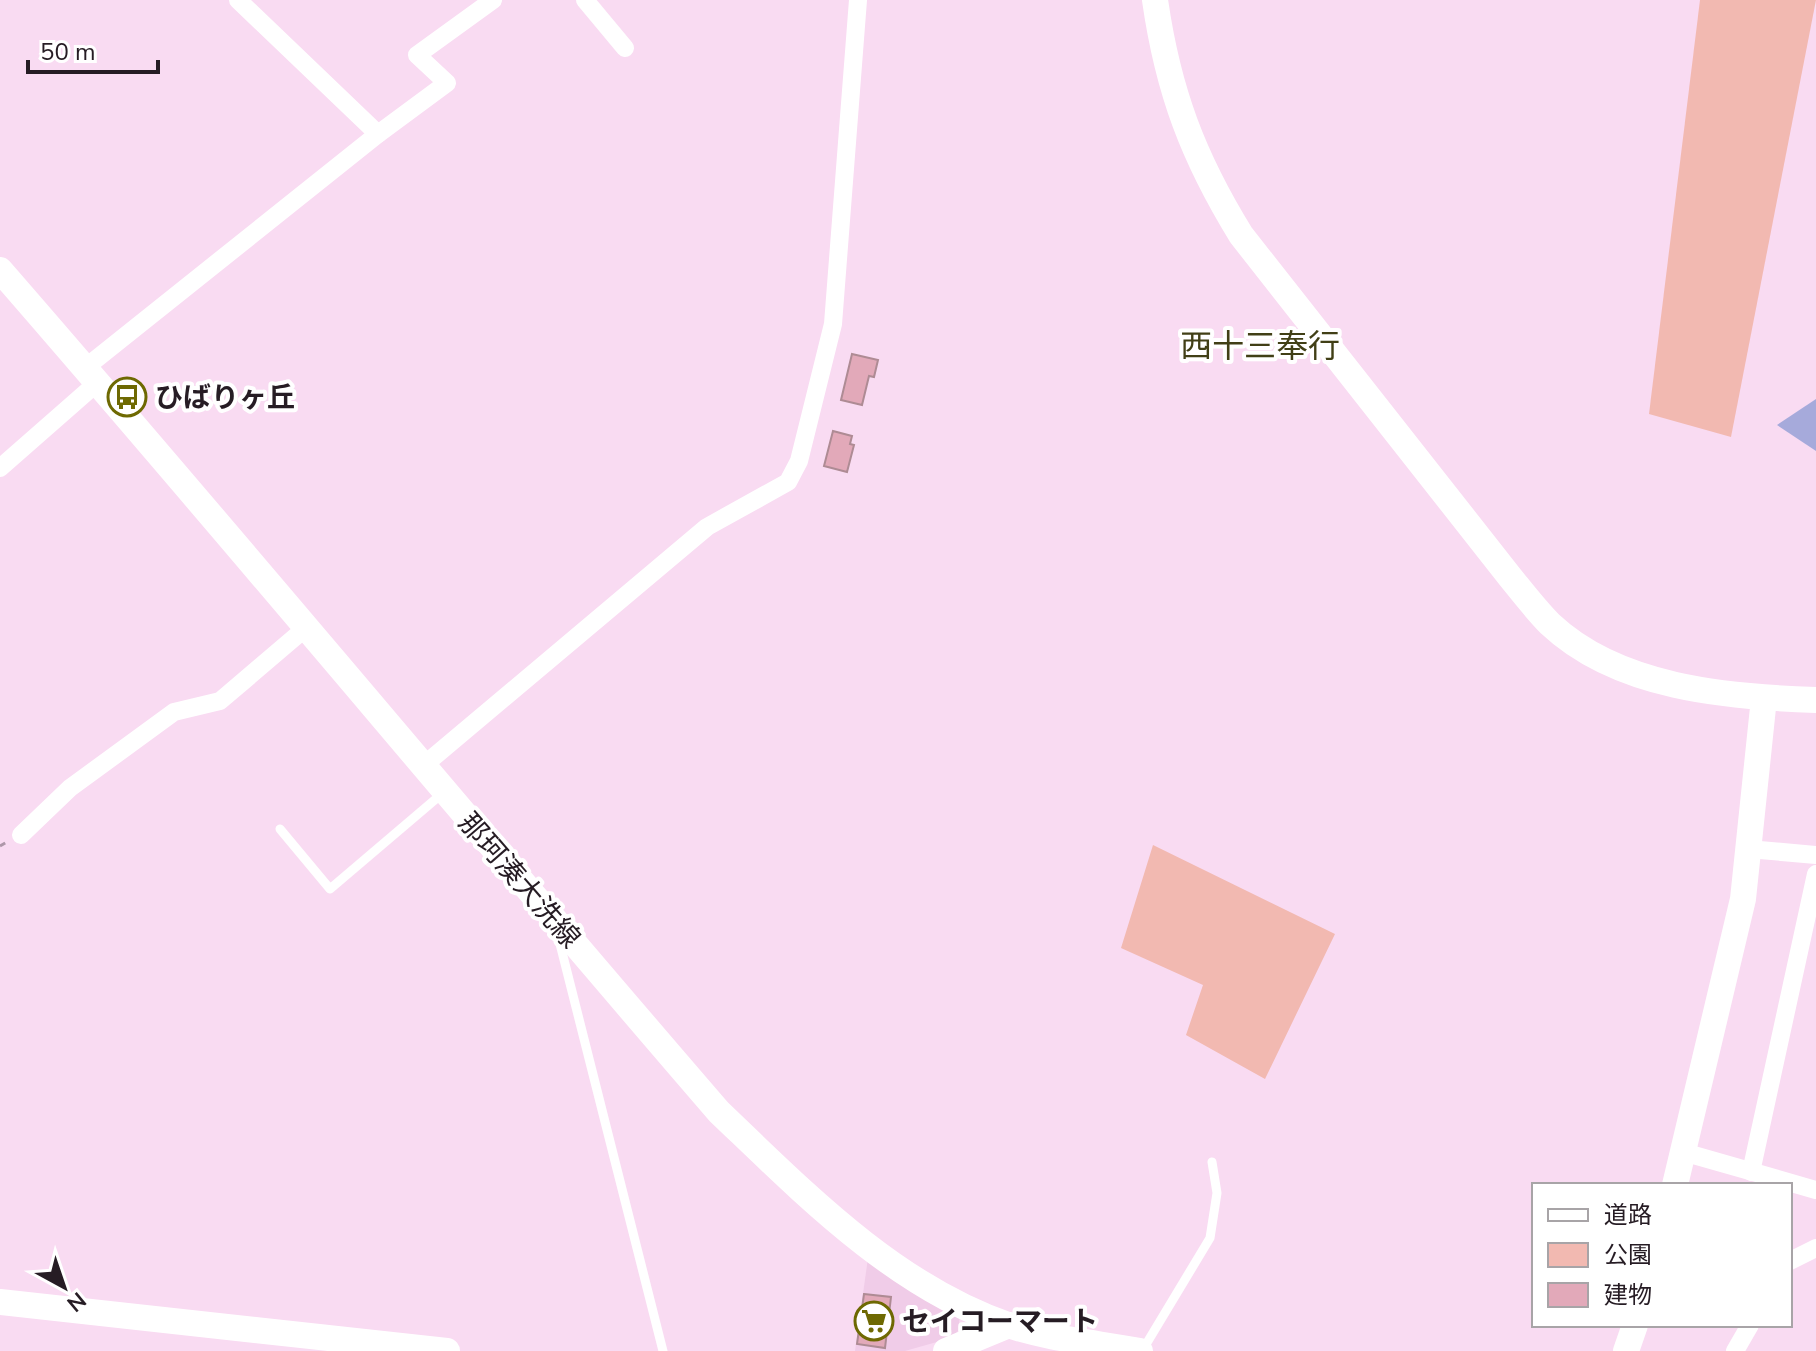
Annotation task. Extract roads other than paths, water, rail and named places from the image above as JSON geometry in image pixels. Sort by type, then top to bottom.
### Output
[{"type":"main road","points":[[1155,0],[1168,81],[1186,133],[1228,214],[1551,625],[1595,655],[1645,678],[1764,698],[1816,700]]},
{"type":"main road","name":"那珂湊大洗線","points":[[0,270],[308,626],[444,792],[719,1112],[826,1211],[912,1278],[1009,1325],[1141,1351]]},
{"type":"main road","points":[[1675,1183],[1743,899],[1764,698]]},
{"type":"main road","points":[[0,1302],[447,1351]]},
{"type":"main road","points":[[946,1351],[1009,1325]]},
{"type":"main road","points":[[1626,1351],[1634,1327]]},
{"type":"street","points":[[238,0],[378,134]]},
{"type":"street","points":[[0,468],[92,375],[378,134],[447,83],[417,55],[493,0]]},
{"type":"street","points":[[585,0],[625,48]]},
{"type":"street","points":[[423,766],[707,527],[788,482],[799,461],[833,324],[858,0]]},
{"type":"street","points":[[21,835],[70,788],[116,754],[174,712],[220,701],[308,626]]},
{"type":"street","points":[[1748,849],[1816,855]]},
{"type":"street","points":[[1751,1172],[1816,874]]},
{"type":"street","points":[[1683,1152],[1791,1183]]},
{"type":"street","points":[[1792,1183],[1816,1190]]},
{"type":"street","points":[[1792,1260],[1816,1248]]},
{"type":"street","points":[[1735,1351],[1749,1327]]},
{"type":"lane","points":[[280,829],[330,889],[444,792]]},
{"type":"lane","points":[[554,921],[663,1351]]},
{"type":"lane","points":[[1141,1351],[1210,1238],[1217,1193],[1212,1162]]},
{"type":"water","points":[[1816,399],[1816,451],[1777,425]]},
{"type":"place","name":"ひばりヶ丘","points":[[127,397]]},
{"type":"place","name":"セイコーマート","points":[[874,1321]]},
{"type":"district","name":"西十三奉行","points":[[1260,346]]}]
